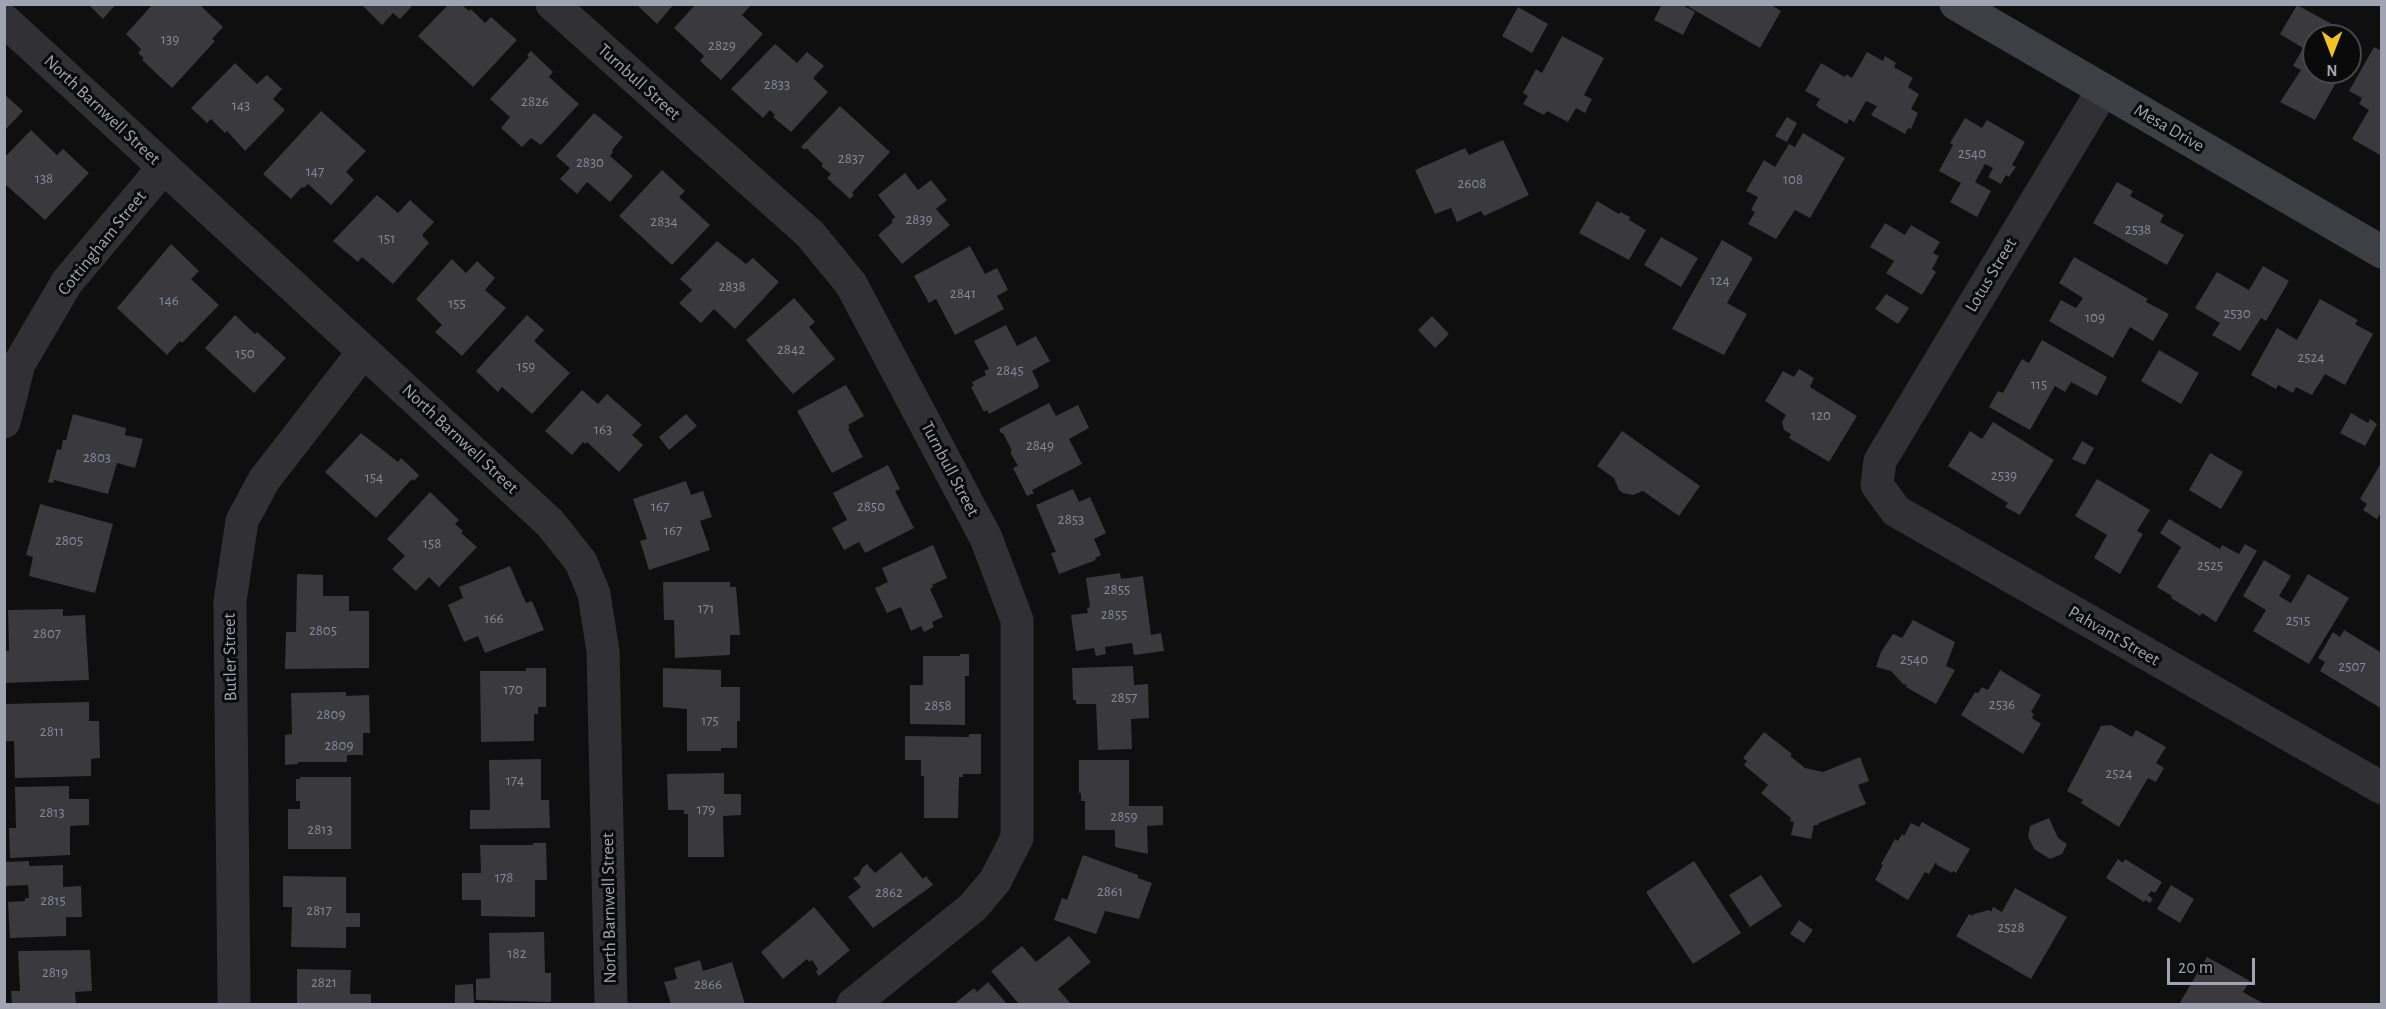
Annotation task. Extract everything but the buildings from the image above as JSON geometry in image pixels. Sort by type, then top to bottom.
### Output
[{"type":"main road","name":"Mesa Drive","points":[[1966,7],[2103,90],[2382,252]]},
{"type":"street","name":"Turnbull Street","points":[[552,4],[810,234],[851,284],[986,538],[1017,620],[1017,838],[995,881],[973,907],[853,1005]]},
{"type":"street","name":"North Barnwell Street","points":[[4,20],[550,523],[581,562],[594,594],[603,651],[611,1005]]},
{"type":"street","name":"Lotus Street","points":[[1880,461],[2103,90]]},
{"type":"street","name":"Cottingham Street","points":[[4,422],[20,364],[67,282],[164,166]]},
{"type":"street","name":"Butler Street","points":[[234,1005],[230,601],[242,521],[264,480],[364,351]]},
{"type":"street","name":"Pahvant Street","points":[[1880,461],[1877,485],[1896,511],[2382,789]]}]
